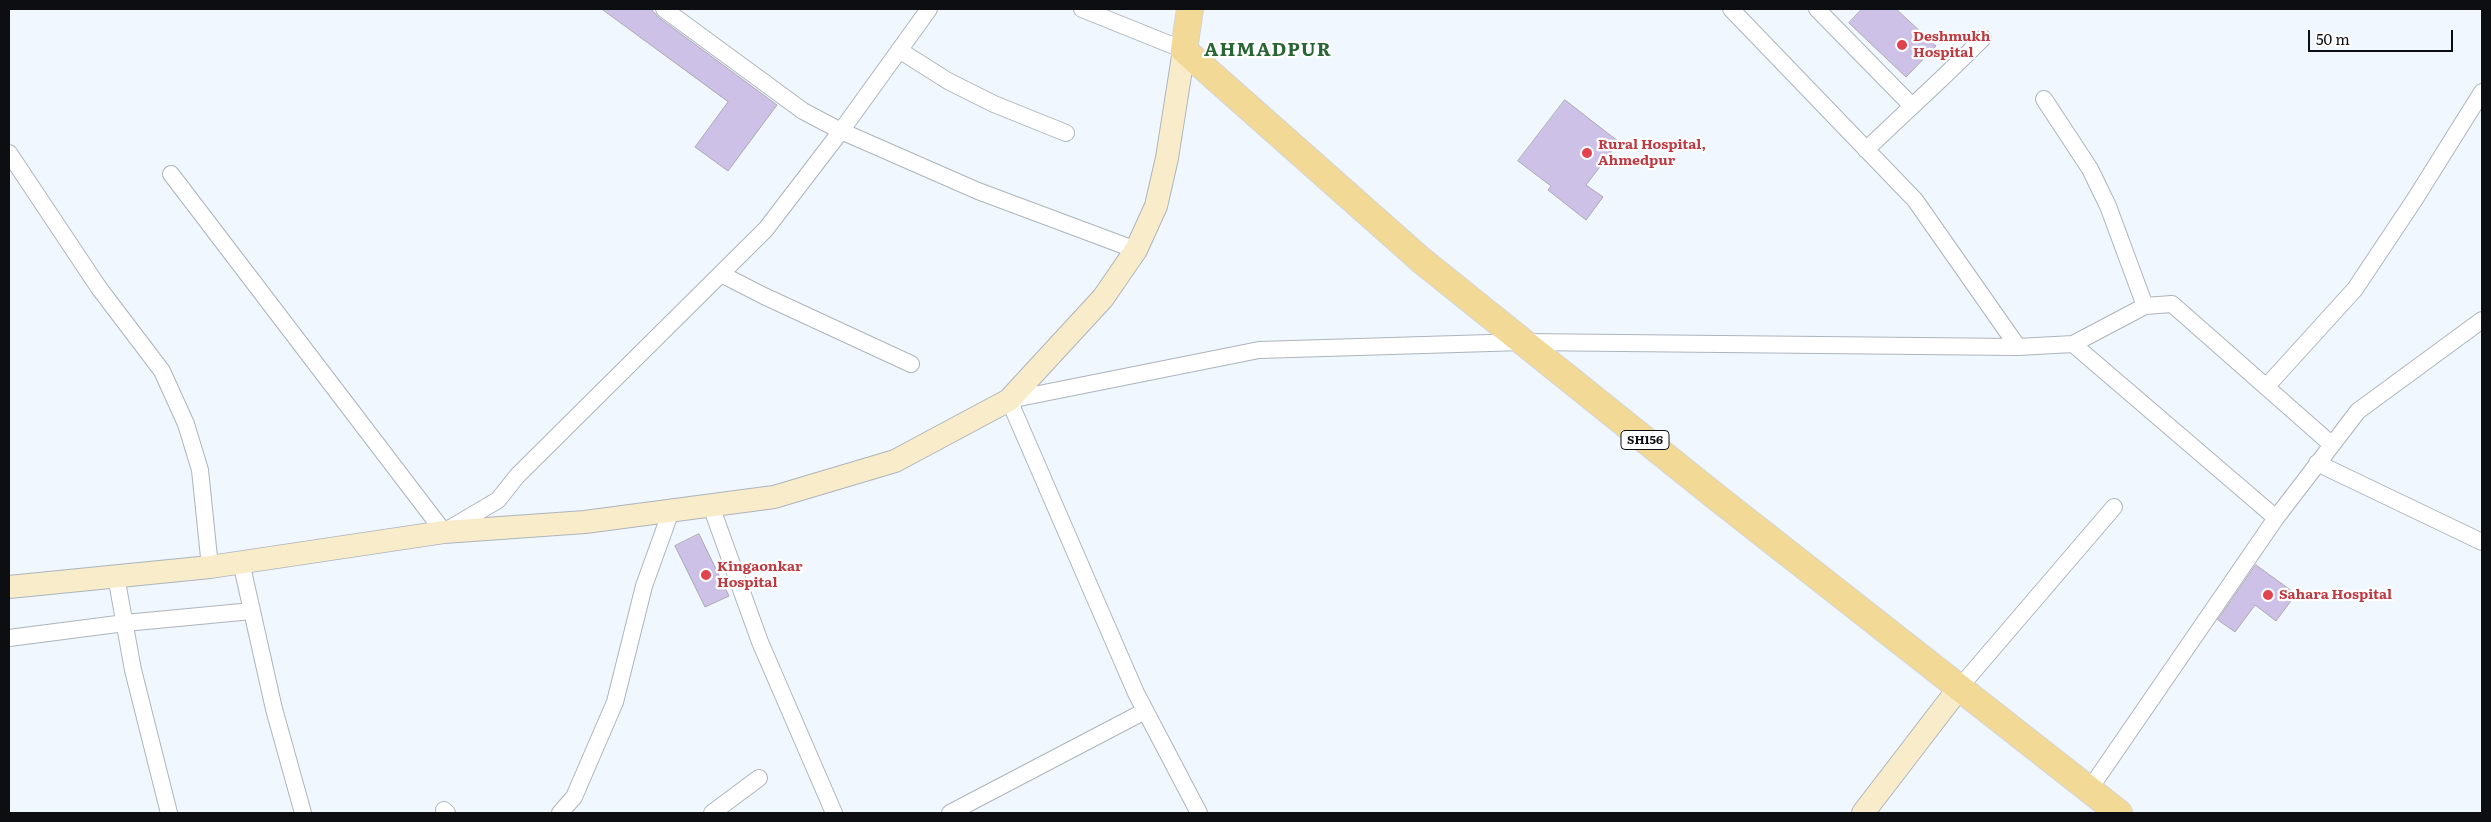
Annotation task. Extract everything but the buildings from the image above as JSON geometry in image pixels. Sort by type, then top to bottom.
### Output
[{"type":"main road","points":[[9,587],[210,567],[444,532],[585,522],[774,497],[895,460],[1009,400],[1103,298],[1136,250],[1156,206],[1166,158],[1190,9]]},
{"type":"main road","name":"SH156","points":[[1184,50],[1421,260],[2119,813]]},
{"type":"main road","points":[[1863,813],[1959,688]]},
{"type":"street","points":[[664,9],[803,111],[841,131],[978,191],[1136,250]]},
{"type":"street","points":[[171,174],[444,532],[498,500],[517,476],[766,229],[841,131],[929,9]]},
{"type":"street","points":[[1082,9],[1184,50]]},
{"type":"street","points":[[1731,9],[1915,200],[2018,347]]},
{"type":"street","points":[[1817,9],[1912,106]]},
{"type":"street","points":[[1866,150],[1912,106],[1933,89],[1983,38]]},
{"type":"street","points":[[899,50],[948,81],[994,104],[1066,133]]},
{"type":"street","points":[[2266,387],[2355,289],[2482,92]]},
{"type":"street","points":[[2044,99],[2090,169],[2108,206],[2145,306]]},
{"type":"street","points":[[9,153],[99,288],[162,372],[186,424],[200,470],[210,567]]},
{"type":"street","points":[[721,274],[911,364]]},
{"type":"street","points":[[1199,813],[1145,710],[1009,400],[1259,350],[1523,342],[2018,347],[2073,344],[2145,306],[2172,304],[2331,444]]},
{"type":"street","points":[[2089,790],[2276,518],[2358,410],[2482,322]]},
{"type":"street","points":[[2073,344],[2276,518]]},
{"type":"street","points":[[2317,463],[2482,542]]},
{"type":"street","points":[[710,506],[760,642],[834,813]]},
{"type":"street","points":[[1959,688],[2114,507]]},
{"type":"street","points":[[560,813],[574,797],[615,702],[644,586],[671,511]]},
{"type":"street","points":[[241,562],[274,708],[303,813]]},
{"type":"street","points":[[116,576],[133,670],[169,813]]},
{"type":"street","points":[[9,638],[125,623],[252,611]]},
{"type":"street","points":[[950,813],[1145,710]]},
{"type":"street","points":[[712,813],[758,778]]},
{"type":"place","name":"Deshmukh Hospital","points":[[1902,45]]},
{"type":"place","name":"Rural Hospital, Ahmedpur","points":[[1587,153]]},
{"type":"place","name":"Kingaonkar Hospital","points":[[706,575]]},
{"type":"place","name":"Sahara Hospital","points":[[2268,595]]},
{"type":"district","name":"AHMADPUR","points":[[1268,50]]}]
